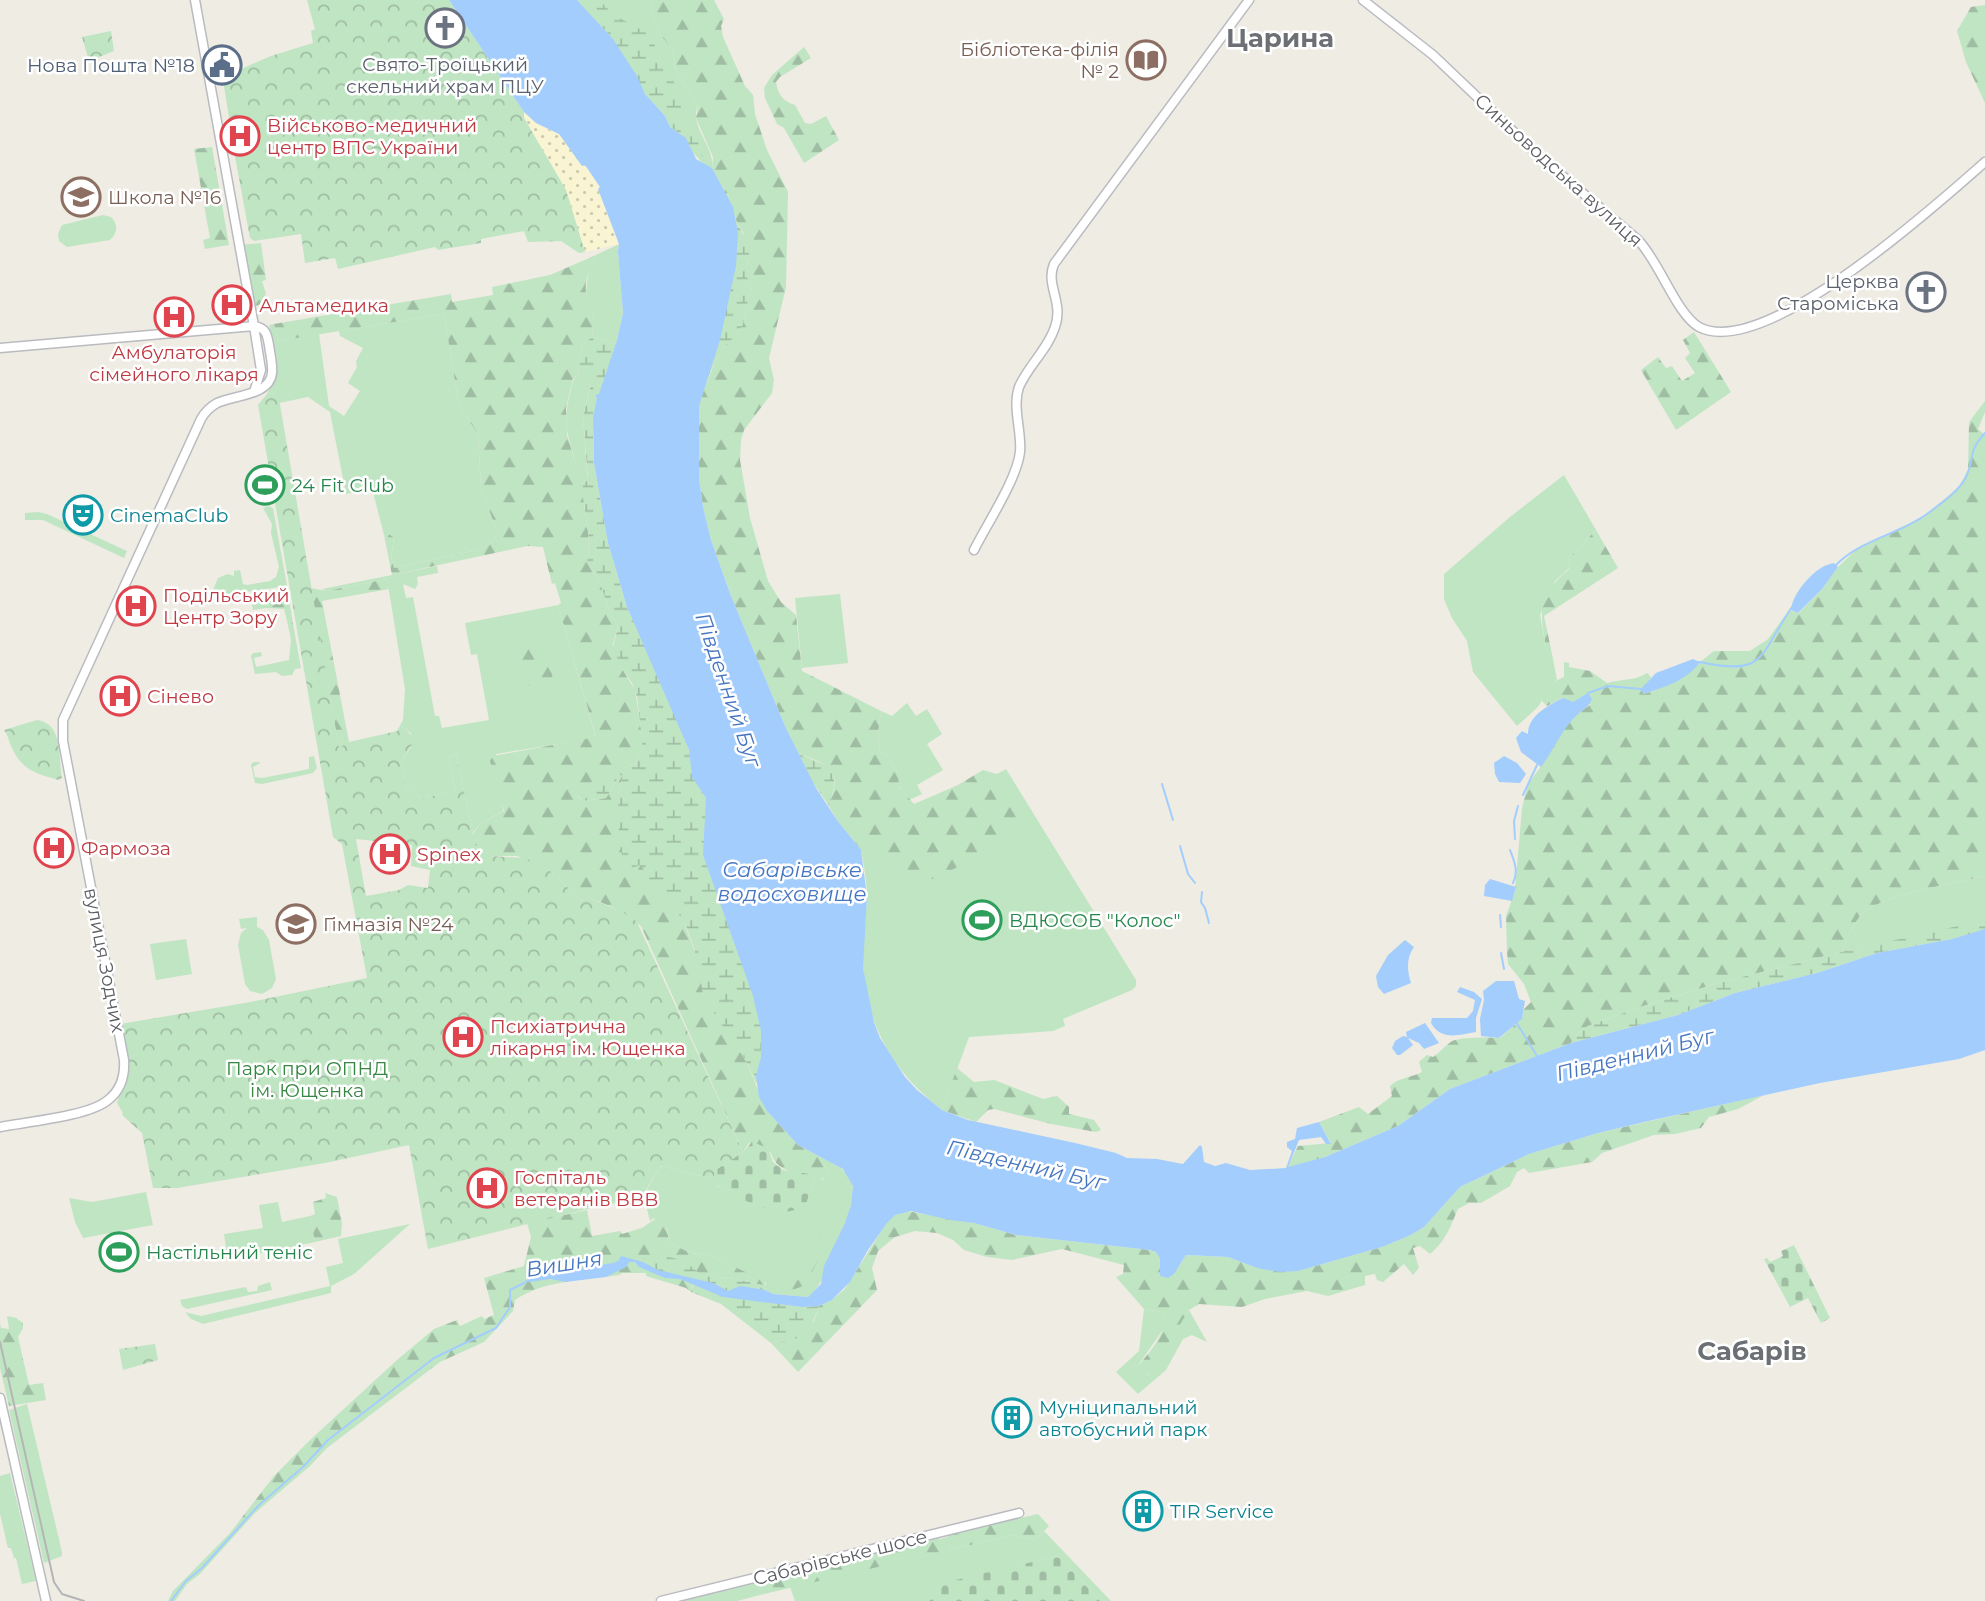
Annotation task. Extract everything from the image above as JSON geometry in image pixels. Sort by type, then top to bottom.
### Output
[{"type":"street","name":"вулиця Зодчих","points":[[0,1127],[99,1106],[114,1094],[122,1080],[124,1060],[63,741],[62,724],[69,703],[201,419],[209,408],[219,402],[254,392],[261,370],[195,0]]},
{"type":"street","points":[[974,550],[1017,464],[1020,453],[1017,405],[1020,387],[1055,327],[1059,307],[1051,280],[1054,264],[1249,0]]},
{"type":"street","name":"Синьоводська вулиця","points":[[1363,0],[1433,55],[1538,155],[1642,244],[1690,321],[1707,330],[1721,332],[1741,328],[1779,315],[1814,297],[1878,250],[1985,162]]},
{"type":"street","points":[[0,348],[254,326]]},
{"type":"street","points":[[0,1398],[46,1601]]},
{"type":"street","name":"Сабарівське шосе","points":[[661,1601],[1019,1513]]},
{"type":"green space","points":[[307,0],[449,0],[524,112],[524,118],[566,190],[585,252],[579,253],[561,241],[528,242],[524,231],[481,239],[481,243],[438,250],[435,247],[338,269],[335,258],[305,263],[301,234],[254,241],[250,238],[232,140],[235,139],[234,130],[238,129],[237,123],[230,124],[223,80],[227,75],[271,56],[313,43],[311,31],[315,29]]},
{"type":"green space","points":[[577,0],[653,0],[652,14],[659,33],[672,50],[676,70],[698,105],[697,121],[710,152],[712,168],[702,163],[680,132],[648,97],[613,39]]},
{"type":"green space","points":[[577,0],[599,0],[614,15],[649,34],[683,100],[679,120],[693,128],[698,135],[704,164],[691,151],[686,138],[670,127],[665,116],[645,94],[613,39]]},
{"type":"green space","points":[[653,0],[714,0],[724,19],[721,26],[723,37],[745,86],[753,95],[755,114],[767,150],[788,192],[786,287],[769,358],[774,380],[772,393],[744,430],[740,460],[750,518],[768,581],[781,602],[796,615],[802,671],[881,711],[878,733],[880,752],[888,757],[898,773],[899,787],[914,804],[958,785],[983,770],[997,774],[1027,823],[1006,831],[1000,847],[930,880],[911,884],[883,850],[861,850],[837,820],[829,806],[834,777],[826,766],[799,754],[731,596],[711,540],[699,478],[699,406],[715,362],[743,324],[751,287],[744,271],[748,261],[743,232],[737,223],[727,192],[712,168],[713,157],[696,118],[698,105],[676,70],[672,50],[659,33],[652,14]]},
{"type":"green space","points":[[1985,5],[1985,103],[1966,62],[1957,31],[1971,7]]},
{"type":"green space","points":[[111,31],[114,51],[89,61],[82,37]]},
{"type":"green space","points":[[804,47],[811,58],[780,77],[776,82],[778,91],[784,99],[795,105],[805,123],[811,124],[826,116],[839,140],[804,163],[784,128],[777,124],[765,98],[764,88],[772,75]]},
{"type":"green space","points":[[212,147],[229,245],[205,249],[203,240],[210,238],[194,149]]},
{"type":"green space","points":[[704,164],[712,168],[727,192],[737,223],[747,241],[749,255],[745,272],[751,287],[743,324],[739,333],[725,345],[715,362],[704,386],[699,412],[691,405]]},
{"type":"green space","points":[[103,215],[111,217],[116,226],[115,234],[110,240],[67,247],[59,241],[58,234],[62,225]]},
{"type":"green space","points":[[261,243],[266,280],[262,281],[266,294],[259,305],[251,307],[239,245]]},
{"type":"green space","points":[[619,244],[623,313],[616,344],[592,337],[594,312],[587,303],[586,292],[589,268],[596,255]]},
{"type":"green space","points":[[596,255],[586,284],[587,299],[594,312],[592,337],[582,346],[578,374],[573,379],[566,408],[567,435],[577,468],[587,472],[588,480],[583,484],[589,542],[587,561],[601,585],[609,611],[618,626],[613,644],[621,667],[635,690],[643,748],[635,764],[602,777],[577,796],[583,801],[606,798],[619,776],[623,775],[618,795],[622,856],[633,868],[633,850],[660,883],[684,922],[699,964],[703,993],[745,1059],[767,1111],[798,1145],[819,1156],[829,1173],[825,1179],[786,1170],[779,1166],[771,1153],[749,1143],[743,1152],[641,926],[604,903],[590,898],[582,901],[550,871],[517,856],[491,856],[469,839],[480,824],[504,811],[490,761],[493,756],[596,737],[558,605],[561,603],[555,583],[552,584],[543,547],[527,546],[392,575],[384,535],[388,533],[394,538],[391,557],[394,568],[482,549],[498,534],[481,488],[478,434],[458,400],[444,314],[278,341],[274,324],[451,294],[452,302],[493,295],[492,287],[550,275]]},
{"type":"green space","points":[[444,314],[458,400],[478,434],[481,488],[498,534],[482,549],[394,568],[391,557],[394,539],[389,533],[384,535],[372,488],[346,494],[330,412],[308,397],[279,403],[277,393],[267,394],[277,374],[269,325],[274,324],[278,341],[319,334],[329,406],[344,416],[360,391],[348,383],[363,348],[340,336],[339,331]]},
{"type":"green space","points":[[1694,332],[1731,392],[1676,430],[1641,370],[1658,357],[1666,368],[1672,366],[1682,381],[1695,373],[1685,358],[1690,353],[1683,340]]},
{"type":"green space","points":[[592,337],[616,344],[601,391],[599,395],[595,395],[597,398],[593,434],[594,463],[608,543],[627,607],[683,733],[691,757],[692,776],[706,798],[706,813],[769,1005],[763,1077],[756,1083],[745,1059],[703,993],[694,948],[686,926],[662,887],[656,891],[648,886],[640,865],[632,868],[622,856],[618,795],[623,775],[619,776],[606,798],[583,801],[577,795],[596,780],[635,764],[643,748],[637,697],[613,648],[618,626],[609,611],[601,585],[587,561],[589,542],[583,484],[588,480],[583,416],[591,384],[578,374],[582,346]]},
{"type":"green space","points":[[578,374],[591,383],[583,416],[587,472],[577,469],[566,424],[567,405],[574,378]]},
{"type":"green space","name":"Парк при ОПНД ім. Ющенка","points":[[278,393],[339,748],[349,742],[406,729],[414,742],[401,761],[407,788],[422,798],[456,791],[448,757],[456,755],[473,832],[470,839],[491,856],[524,858],[550,871],[582,901],[590,898],[624,913],[637,922],[743,1152],[714,1171],[714,1179],[661,1166],[640,1199],[599,1206],[428,1249],[409,1145],[325,1163],[177,1188],[153,1188],[142,1133],[122,1115],[117,1103],[127,1072],[120,1024],[245,1003],[367,978],[342,844],[333,837],[258,405],[267,394]],"holes":[[[356,839],[412,845],[411,866],[430,870],[428,888],[408,885],[399,890],[366,896]]]},
{"type":"green space","points":[[1985,401],[1985,412],[1978,429],[1985,435],[1985,876],[1887,900],[1873,906],[1859,917],[1841,952],[1722,982],[1588,1026],[1579,1032],[1571,1043],[1450,1089],[1398,1126],[1325,1157],[1287,1168],[1298,1146],[1331,1143],[1319,1122],[1359,1107],[1368,1114],[1392,1096],[1390,1086],[1422,1072],[1419,1062],[1427,1055],[1433,1057],[1456,1040],[1500,1038],[1522,1019],[1524,1009],[1531,1002],[1524,984],[1508,964],[1506,916],[1515,891],[1522,808],[1528,784],[1560,734],[1576,715],[1591,704],[1573,703],[1562,698],[1547,706],[1542,701],[1549,686],[1564,677],[1564,662],[1569,663],[1569,667],[1590,671],[1607,683],[1647,673],[1651,677],[1643,694],[1674,682],[1714,651],[1750,651],[1768,639],[1789,610],[1799,613],[1856,550],[1924,516],[1959,487],[1968,470],[1969,422]]},
{"type":"green space","points":[[1564,475],[1596,530],[1570,557],[1569,568],[1555,581],[1540,615],[1547,653],[1552,654],[1557,680],[1548,688],[1537,708],[1517,726],[1473,672],[1467,641],[1452,618],[1444,599],[1444,574]]},
{"type":"green space","points":[[263,508],[273,508],[287,586],[226,595],[213,590],[218,578],[228,574],[234,576],[234,571],[240,570],[243,584],[247,585],[270,581],[276,577],[279,567],[271,533],[272,524]]},
{"type":"green space","points":[[38,512],[127,551],[124,558],[43,520],[25,520],[25,513]]},
{"type":"green space","points":[[1596,530],[1618,568],[1544,616],[1552,654],[1547,653],[1542,616],[1545,598],[1569,569],[1570,557]]},
{"type":"green space","points":[[437,566],[438,573],[417,577],[418,584],[415,589],[403,584],[406,598],[413,597],[435,716],[439,716],[442,728],[489,720],[477,654],[471,655],[465,623],[558,605],[596,738],[496,754],[503,811],[480,824],[473,832],[456,755],[448,757],[456,791],[422,798],[407,788],[401,761],[412,746],[411,733],[406,729],[396,733],[403,720],[405,689],[387,579],[326,591],[322,589]]},
{"type":"green space","points":[[387,579],[389,589],[322,601],[349,742],[339,749],[311,588],[326,591]]},
{"type":"green space","points":[[288,593],[293,624],[288,625],[284,609],[253,610],[251,599]]},
{"type":"green space","points":[[840,594],[848,663],[802,668],[795,598]]},
{"type":"green space","points":[[293,624],[301,668],[295,669],[292,675],[282,676],[276,672],[255,674],[251,656],[253,653],[261,652],[262,656],[254,658],[256,667],[289,660],[291,640],[288,625]]},
{"type":"green space","points":[[529,638],[542,644],[550,657],[553,672],[549,687],[526,685],[520,680],[510,647]]},
{"type":"green space","points":[[907,703],[916,716],[927,709],[942,734],[927,744],[943,770],[917,785],[922,794],[909,800],[898,785],[898,773],[888,757],[880,752],[878,733],[881,711],[892,716]]},
{"type":"green space","points":[[37,720],[46,723],[56,735],[62,778],[59,780],[38,774],[26,767],[17,757],[4,730]]},
{"type":"green space","points":[[799,754],[831,767],[834,782],[829,806],[812,781]]},
{"type":"green space","points":[[314,756],[317,768],[313,773],[262,784],[255,783],[251,765],[253,762],[260,762],[253,767],[255,777],[262,778],[309,769],[309,757]]},
{"type":"green space","name":"ВДЮСОБ \"Колос\"","points":[[1006,769],[1136,980],[1136,986],[1063,1019],[1065,1026],[1053,1031],[969,1037],[942,1110],[910,1081],[897,1065],[878,1031],[871,1011],[863,968],[867,898],[861,850]]},
{"type":"green space","points":[[1985,876],[1985,924],[1973,924],[1841,952],[1856,921],[1873,906],[1903,895]]},
{"type":"green space","points":[[257,917],[257,927],[263,930],[269,940],[276,979],[272,988],[262,994],[250,991],[245,984],[238,945],[241,933],[247,928],[241,929],[239,919]]},
{"type":"green space","points":[[1985,920],[1985,930],[1877,953],[1817,973],[1735,993],[1678,1015],[1571,1043],[1579,1032],[1588,1026],[1722,982]]},
{"type":"green space","points":[[186,939],[192,974],[156,980],[150,944]]},
{"type":"green space","points":[[957,1068],[974,1082],[994,1080],[1043,1099],[1057,1096],[1069,1107],[1069,1114],[1094,1120],[1101,1130],[1096,1132],[1051,1124],[994,1109],[988,1110],[976,1122],[942,1110]]},
{"type":"green space","points":[[1764,1095],[1738,1109],[1709,1117],[1701,1128],[1675,1134],[1654,1135],[1602,1153],[1592,1162],[1529,1173],[1524,1168],[1517,1172],[1510,1186],[1481,1203],[1469,1203],[1458,1209],[1444,1239],[1430,1254],[1420,1246],[1413,1248],[1419,1268],[1413,1275],[1404,1264],[1383,1282],[1377,1280],[1375,1274],[1365,1276],[1365,1285],[1328,1296],[1307,1291],[1265,1299],[1242,1307],[1199,1304],[1189,1310],[1152,1369],[1144,1377],[1136,1373],[1137,1367],[1161,1334],[1164,1319],[1162,1312],[1144,1309],[1116,1277],[1123,1274],[1124,1265],[1062,1249],[1012,1260],[987,1257],[964,1250],[953,1240],[937,1233],[915,1231],[895,1237],[878,1251],[872,1268],[877,1290],[798,1372],[771,1343],[782,1342],[814,1321],[819,1306],[845,1289],[887,1222],[895,1215],[907,1211],[974,1223],[1016,1235],[1150,1250],[1156,1252],[1160,1259],[1178,1268],[1186,1255],[1228,1257],[1257,1268],[1298,1271],[1382,1247],[1411,1235],[1424,1227],[1460,1187],[1529,1154],[1598,1133]]},
{"type":"green space","points":[[752,1142],[768,1148],[773,1162],[783,1170],[816,1175],[806,1204],[784,1212],[768,1209],[748,1202],[714,1183],[714,1171],[743,1152]]},
{"type":"green space","points":[[819,1156],[847,1173],[853,1193],[839,1243],[823,1277],[808,1297],[773,1294],[765,1290],[766,1283],[710,1255],[691,1253],[673,1245],[669,1240],[667,1228],[654,1218],[650,1221],[645,1201],[641,1199],[661,1166],[714,1179],[717,1186],[749,1201],[780,1211],[806,1204],[816,1175],[823,1180],[829,1173]]},
{"type":"green space","points":[[146,1192],[153,1225],[83,1238],[75,1222],[69,1198],[92,1202]]},
{"type":"green space","points":[[325,1193],[337,1197],[342,1224],[341,1236],[315,1242],[310,1216],[315,1214],[313,1202],[326,1198]]},
{"type":"green space","points":[[278,1202],[282,1222],[310,1216],[315,1242],[228,1260],[224,1234],[263,1228],[259,1205]]},
{"type":"green space","points":[[587,1210],[592,1236],[620,1231],[622,1234],[642,1228],[658,1217],[665,1222],[669,1240],[673,1245],[691,1253],[710,1255],[764,1281],[766,1286],[731,1278],[703,1276],[692,1286],[691,1292],[646,1276],[646,1273],[622,1273],[552,1285],[526,1293],[515,1300],[513,1311],[484,1342],[440,1362],[327,1448],[255,1513],[200,1574],[187,1584],[175,1601],[168,1601],[173,1591],[230,1533],[274,1476],[397,1360],[434,1329],[457,1320],[460,1326],[482,1316],[484,1319],[494,1315],[484,1278],[524,1266],[531,1237],[527,1223]]},
{"type":"green space","points":[[410,1224],[354,1274],[331,1286],[331,1293],[203,1324],[191,1319],[185,1312],[201,1316],[330,1286],[326,1267],[343,1263],[338,1239]]},
{"type":"green space","points":[[820,1237],[825,1239],[826,1244],[806,1284],[790,1290],[773,1288],[773,1284],[786,1281],[802,1268],[805,1249],[812,1247]]},
{"type":"green space","points":[[1794,1245],[1830,1318],[1821,1323],[1808,1298],[1790,1307],[1764,1259],[1767,1258],[1770,1262],[1783,1256],[1781,1251]]},
{"type":"green space","points":[[659,1254],[684,1261],[703,1276],[731,1278],[766,1286],[765,1290],[760,1292],[760,1301],[802,1307],[819,1306],[812,1324],[797,1338],[771,1343],[721,1304],[691,1292],[695,1279],[658,1270],[643,1262]]},
{"type":"green space","points":[[270,1282],[272,1290],[187,1309],[182,1306],[180,1300],[246,1287],[248,1292],[257,1291],[258,1286]]},
{"type":"green space","points":[[1144,1309],[1162,1312],[1165,1320],[1164,1328],[1137,1367],[1147,1375],[1189,1310],[1207,1342],[1192,1335],[1183,1339],[1166,1370],[1138,1394],[1116,1372],[1139,1351]]},
{"type":"green space","points":[[7,1316],[23,1323],[18,1337],[29,1385],[43,1383],[46,1400],[9,1406],[0,1368],[0,1323],[1,1328],[9,1329]]},
{"type":"green space","points":[[155,1344],[158,1360],[123,1370],[119,1349]]},
{"type":"green space","points":[[27,1404],[62,1552],[62,1556],[44,1563],[9,1410]]},
{"type":"green space","points":[[10,1473],[36,1581],[22,1584],[16,1558],[11,1548],[8,1548],[0,1514],[0,1476]]},
{"type":"green space","points":[[1038,1514],[1049,1526],[1035,1540],[1012,1535],[950,1550],[947,1538],[949,1534]]},
{"type":"green space","points":[[1044,1531],[1111,1601],[1100,1601],[1058,1556],[948,1582],[929,1601],[795,1601],[790,1587],[944,1551],[940,1539],[947,1537],[950,1550],[1012,1535],[1035,1540]]},
{"type":"green space","points":[[937,1537],[942,1541],[945,1551],[760,1595],[765,1580]]},
{"type":"green space","points":[[1058,1556],[1100,1601],[929,1601],[947,1582]]},
{"type":"green space","points":[[765,1580],[760,1595],[737,1601],[664,1601]]},
{"type":"sand","points":[[524,112],[536,123],[559,134],[582,166],[585,165],[600,187],[598,189],[619,244],[585,252],[566,190],[524,117]]},
{"type":"water","name":"Сабарівське водосховище","points":[[449,0],[577,0],[613,39],[637,76],[645,94],[665,116],[670,127],[686,138],[696,159],[712,168],[733,207],[738,233],[736,266],[720,340],[699,406],[699,478],[703,507],[711,540],[731,596],[785,726],[816,788],[861,850],[867,897],[863,968],[880,1038],[905,1077],[942,1110],[968,1120],[1075,1143],[1127,1158],[1157,1159],[1183,1164],[1200,1145],[1204,1162],[1215,1166],[1226,1163],[1250,1170],[1286,1168],[1292,1151],[1287,1147],[1287,1142],[1295,1139],[1297,1128],[1319,1122],[1331,1144],[1326,1144],[1321,1137],[1299,1140],[1288,1167],[1325,1157],[1398,1126],[1450,1089],[1571,1043],[1678,1015],[1735,993],[1817,973],[1877,953],[1952,939],[1985,929],[1985,1050],[1959,1059],[1820,1083],[1653,1120],[1529,1154],[1460,1187],[1424,1227],[1411,1235],[1382,1247],[1298,1271],[1279,1272],[1257,1268],[1228,1257],[1186,1255],[1174,1274],[1168,1278],[1160,1276],[1160,1259],[1156,1252],[1150,1250],[1016,1235],[974,1223],[911,1211],[895,1215],[887,1223],[850,1282],[832,1300],[819,1306],[802,1307],[723,1297],[680,1279],[665,1278],[639,1267],[635,1262],[629,1262],[626,1267],[606,1277],[522,1283],[545,1269],[562,1271],[613,1263],[621,1256],[643,1262],[658,1270],[713,1283],[728,1291],[740,1286],[773,1294],[808,1297],[821,1284],[824,1266],[851,1205],[853,1186],[843,1169],[798,1145],[767,1111],[759,1097],[756,1076],[761,1057],[761,1031],[753,996],[703,855],[706,798],[692,777],[689,750],[627,607],[608,543],[594,463],[593,419],[597,398],[595,395],[599,394],[623,313],[619,244],[598,189],[600,187],[559,134],[536,123],[524,112]]},
{"type":"water","points":[[1834,563],[1838,567],[1822,589],[1798,613],[1791,610],[1792,603],[1806,581],[1820,569]]},
{"type":"water","points":[[1693,659],[1700,662],[1689,674],[1667,686],[1643,694],[1641,689],[1656,673]]},
{"type":"water","points":[[1588,693],[1591,702],[1566,727],[1541,767],[1521,752],[1516,738],[1522,731],[1528,734],[1531,722],[1540,712],[1563,698],[1573,702]]},
{"type":"water","points":[[1504,756],[1517,763],[1526,774],[1520,783],[1499,782],[1494,763]]},
{"type":"water","points":[[1490,879],[1516,887],[1512,901],[1484,896],[1485,885]]},
{"type":"water","points":[[1405,940],[1414,947],[1408,964],[1411,983],[1384,994],[1378,987],[1376,976],[1388,955]]},
{"type":"water","points":[[1496,981],[1514,981],[1519,999],[1525,1001],[1522,1019],[1499,1038],[1481,1036],[1480,1019],[1483,991]]},
{"type":"water","points":[[1460,987],[1474,992],[1482,999],[1476,1018],[1476,1032],[1445,1035],[1435,1029],[1431,1023],[1432,1018],[1467,1018],[1473,1011],[1475,1000],[1457,992]]},
{"type":"water","points":[[1425,1023],[1439,1043],[1424,1049],[1419,1043],[1408,1038],[1413,1045],[1397,1055],[1392,1048],[1395,1041],[1403,1036],[1407,1037],[1406,1032]]},
{"type":"waterway","points":[[1836,565],[1857,549],[1920,519],[1950,496],[1966,477],[1973,451],[1985,433]]},
{"type":"waterway","points":[[1699,662],[1721,666],[1749,664],[1766,650],[1792,607]]},
{"type":"waterway","points":[[1588,693],[1608,686],[1641,689]]},
{"type":"waterway","points":[[1523,795],[1537,765]]},
{"type":"waterway","points":[[1162,784],[1173,820]]},
{"type":"waterway","points":[[1515,839],[1514,821],[1518,806]]},
{"type":"waterway","points":[[1180,846],[1188,874],[1195,883]]},
{"type":"waterway","points":[[1510,850],[1516,870],[1513,883]]},
{"type":"waterway","points":[[1202,892],[1201,902],[1209,923]]},
{"type":"waterway","points":[[1500,915],[1501,927]]},
{"type":"waterway","points":[[1501,953],[1504,969]]},
{"type":"waterway","points":[[1516,1022],[1537,1056]]},
{"type":"waterway","name":"Вишня","points":[[171,1601],[186,1581],[202,1568],[259,1505],[303,1467],[328,1440],[434,1358],[496,1328],[510,1307],[510,1290],[524,1283]]},
{"type":"tram line","points":[[0,1342],[54,1582],[62,1594],[84,1601]]},
{"type":"place","name":"Свято-Троїцький скельний храм ПЦУ","points":[[445,28]]},
{"type":"place","name":"Бібліотека-філія № 2","points":[[1146,60]]},
{"type":"place","name":"Нова Пошта №18","points":[[222,65]]},
{"type":"place","name":"Військово-медичний центр ВПС України","points":[[240,136]]},
{"type":"place","name":"Школа №16","points":[[81,197]]},
{"type":"place","name":"Церква Староміська","points":[[1926,292]]},
{"type":"place","name":"Альтамедика","points":[[232,305]]},
{"type":"place","name":"Амбулаторія сімейного лікаря","points":[[174,317]]},
{"type":"place","name":"24 Fit Club","points":[[265,485]]},
{"type":"place","name":"CinemaClub","points":[[83,515]]},
{"type":"place","name":"Подільський Центр Зору","points":[[136,606]]},
{"type":"place","name":"Сінево","points":[[120,696]]},
{"type":"place","name":"Фармоза","points":[[54,848]]},
{"type":"place","name":"Spinex","points":[[390,854]]},
{"type":"place","name":"ВДЮСОБ \"Колос\"","points":[[982,920]]},
{"type":"place","name":"Гімназія №24","points":[[296,924]]},
{"type":"place","name":"Психіатрична лікарня ім. Ющенка","points":[[463,1037]]},
{"type":"place","name":"Госпіталь ветеранів ВВВ","points":[[487,1188]]},
{"type":"place","name":"Настільний теніс","points":[[119,1252]]},
{"type":"place","name":"Муніципальний автобусний парк","points":[[1012,1418]]},
{"type":"place","name":"TIR Service","points":[[1143,1511]]},
{"type":"district","name":"Царина","points":[[1280,38]]},
{"type":"district","name":"Сабарів","points":[[1752,1351]]},
{"type":"water label","name":"Південний Буг","points":[[728,690]]},
{"type":"water label","name":"Південний Буг","points":[[1635,1055]]},
{"type":"water label","name":"Південний Буг","points":[[1026,1165]]}]
